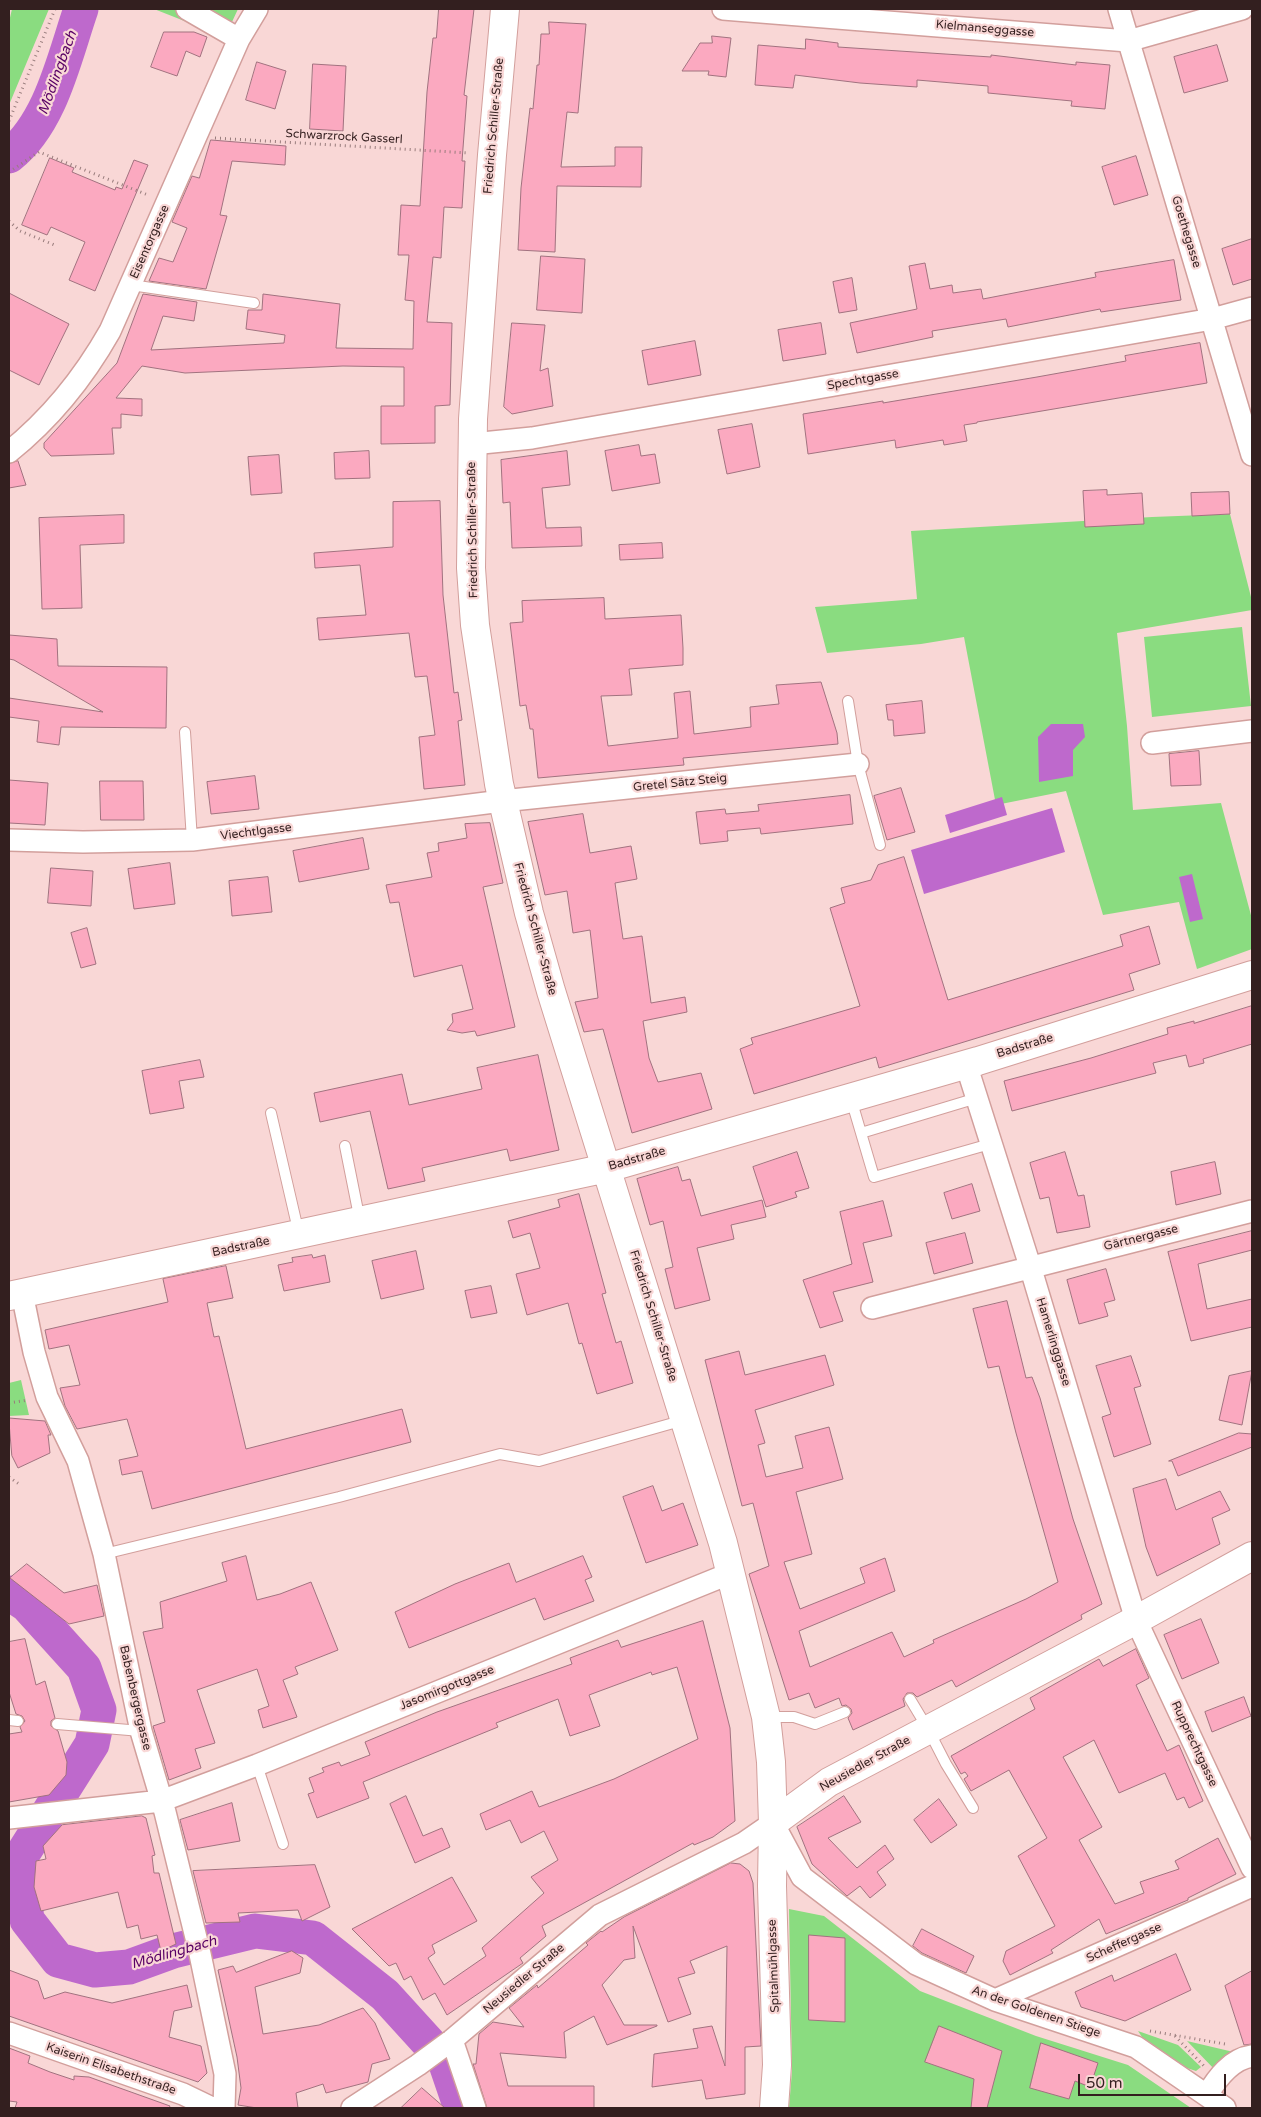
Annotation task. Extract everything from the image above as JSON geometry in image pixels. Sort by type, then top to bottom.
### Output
[{"type":"main road","name":"Friedrich Schiller-Straße","points":[[504,9],[472,444],[471,568],[475,625],[502,801],[529,913],[731,1572],[766,1718],[771,1762],[773,1823]]},
{"type":"main road","name":"Badstraße","points":[[15,1295],[607,1168],[966,1064],[1252,975]]},
{"type":"main road","name":"Neusiedler Straße","points":[[773,1823],[829,1782],[1136,1620],[1252,1556]]},
{"type":"main road","name":"Spitalmühlgasse","points":[[773,1823],[772,1886],[777,2065],[774,2108]]},
{"type":"street","points":[[187,9],[238,39]]},
{"type":"street","name":"Eisentorgasse","points":[[9,452],[43,420],[80,380],[110,332],[238,39],[257,9]]},
{"type":"street","name":"Kielmanseggasse","points":[[723,9],[1128,41],[1242,9]]},
{"type":"street","name":"Goethegasse","points":[[1119,9],[1252,455]]},
{"type":"street","name":"Spechtgasse","points":[[472,444],[532,438],[1212,320],[1252,308]]},
{"type":"street","points":[[1152,743],[1252,731]]},
{"type":"street","name":"Gretel Sätz Steig","points":[[502,801],[858,764]]},
{"type":"street","name":"Viechtlgasse","points":[[9,840],[83,842],[192,840],[502,801]]},
{"type":"street","name":"Hamerlinggasse","points":[[966,1064],[1030,1266],[1136,1620]]},
{"type":"street","name":"Gärtnergasse","points":[[872,1308],[1030,1266],[1252,1211]]},
{"type":"street","name":"Babenbergergasse","points":[[15,1295],[47,1397],[78,1461],[104,1554],[140,1732],[163,1806],[200,1954],[225,2074],[224,2108]]},
{"type":"street","name":"Jasomirgottgasse","points":[[17,1817],[78,1810],[163,1806],[257,1765],[731,1572]]},
{"type":"street","name":"Rupprechtgasse","points":[[1136,1620],[1252,1868]]},
{"type":"street","name":"An der Goldenen Stiege","points":[[773,1823],[802,1877],[916,1964],[995,2000],[1136,2047],[1212,2087],[1225,2108]]},
{"type":"street","name":"Neusiedler Straße","points":[[352,2108],[418,2066],[449,2042],[600,1915],[744,1843],[773,1823]]},
{"type":"street","name":"Scheffergasse","points":[[995,2000],[1252,1886]]},
{"type":"street","name":"Kaiserin Elisabethstraße","points":[[9,2033],[212,2108]]},
{"type":"street","points":[[449,2042],[475,2108]]},
{"type":"street","points":[[1212,2087],[1233,2064],[1245,2057],[1252,2056]]},
{"type":"lane","points":[[131,285],[254,303]]},
{"type":"lane","points":[[848,701],[858,764],[880,845]]},
{"type":"lane","points":[[185,732],[192,840]]},
{"type":"lane","points":[[851,1098],[874,1177],[990,1144]]},
{"type":"lane","points":[[861,1133],[977,1098]]},
{"type":"lane","points":[[271,1113],[299,1235]]},
{"type":"lane","points":[[345,1146],[360,1222]]},
{"type":"lane","points":[[104,1554],[385,1485],[500,1454],[539,1461],[685,1420]]},
{"type":"lane","points":[[910,1700],[973,1808]]},
{"type":"lane","points":[[766,1718],[794,1717],[815,1724],[845,1712]]},
{"type":"lane","points":[[56,1724],[140,1732]]},
{"type":"lane","points":[[257,1765],[283,1844]]},
{"type":"path","points":[[9,121],[55,9]]},
{"type":"path","name":"Schwarzrock Gasserl","points":[[195,137],[492,155]]},
{"type":"path","points":[[9,172],[39,152],[167,203]]},
{"type":"path","points":[[9,221],[20,231],[57,246]]},
{"type":"path","points":[[9,1477],[19,1484]]},
{"type":"path","points":[[1146,2030],[1231,2045]]},
{"type":"path","points":[[1174,2035],[1212,2087]]},
{"type":"green space","points":[[12,9],[49,9],[9,105],[9,22]]},
{"type":"green space","points":[[154,9],[238,9],[225,37]]},
{"type":"green space","points":[[1230,514],[1252,601],[1252,610],[1117,633],[1127,726],[1133,810],[1221,803],[1252,919],[1252,949],[1197,969],[1179,902],[1103,915],[1066,791],[996,805],[964,637],[921,644],[827,653],[815,607],[917,599],[911,531]]},
{"type":"green space","points":[[1242,627],[1251,706],[1152,717],[1144,637]]},
{"type":"green space","points":[[21,1380],[29,1415],[9,1416],[9,1383]]},
{"type":"green space","points":[[789,1909],[824,1916],[920,1991],[1036,2036],[1128,2065],[1191,2108],[789,2108],[792,2071]]},
{"type":"green space","points":[[1138,2031],[1178,2045],[1201,2067],[1196,2071],[1181,2066],[1148,2046]]},
{"type":"green space","points":[[1187,2041],[1242,2054],[1217,2072]]},
{"type":"shaded area","points":[[1051,724],[1083,724],[1085,737],[1073,750],[1073,776],[1039,782],[1038,737]]},
{"type":"shaded area","points":[[1002,797],[1007,815],[950,833],[945,815]]},
{"type":"shaded area","points":[[1052,808],[1065,852],[924,894],[911,850]]},
{"type":"shaded area","points":[[1192,874],[1203,919],[1190,922],[1179,877]]},
{"type":"building","points":[[439,9],[474,9],[464,95],[467,96],[462,161],[465,161],[462,208],[444,207],[441,258],[433,257],[427,322],[452,323],[450,405],[435,406],[435,443],[381,444],[381,406],[404,406],[404,367],[343,366],[185,373],[142,366],[116,398],[142,399],[142,416],[121,414],[121,428],[112,428],[114,454],[51,456],[44,448],[44,443],[117,363],[143,294],[197,302],[194,321],[163,316],[151,350],[284,343],[285,335],[246,329],[248,310],[262,310],[263,294],[340,304],[336,348],[413,349],[414,301],[405,300],[409,255],[398,255],[401,205],[420,206],[427,92],[433,38],[436,38]]},
{"type":"building","points":[[549,22],[586,24],[578,113],[567,112],[561,167],[615,166],[615,147],[642,147],[641,187],[557,186],[555,252],[518,250],[521,188],[530,108],[533,109],[541,34],[549,34]]},
{"type":"building","points":[[164,32],[194,32],[207,37],[200,57],[186,51],[177,76],[151,67]]},
{"type":"building","points":[[712,36],[731,38],[726,77],[708,75],[709,71],[682,71],[700,43],[712,43]]},
{"type":"building","points":[[806,39],[838,43],[838,47],[991,57],[991,55],[1076,65],[1076,62],[1110,65],[1105,109],[1071,106],[1072,101],[988,93],[988,86],[917,80],[917,87],[860,83],[795,75],[793,88],[755,85],[758,45],[805,49]]},
{"type":"building","points":[[1217,45],[1228,81],[1184,93],[1174,57]]},
{"type":"building","points":[[257,62],[286,71],[275,109],[246,100]]},
{"type":"building","points":[[313,64],[346,66],[343,131],[310,129]]},
{"type":"building","points":[[211,140],[286,146],[285,165],[232,161],[220,215],[227,216],[206,289],[149,281],[159,258],[173,262],[187,228],[172,222],[192,176],[199,178]]},
{"type":"building","points":[[1136,156],[1148,195],[1114,205],[1102,167]]},
{"type":"building","points":[[50,158],[74,168],[72,172],[115,190],[116,187],[122,189],[134,160],[148,165],[95,291],[69,280],[85,242],[51,227],[47,235],[22,225]]},
{"type":"building","points":[[1252,239],[1252,279],[1233,285],[1222,249]]},
{"type":"building","points":[[541,256],[585,259],[582,313],[537,310]]},
{"type":"building","points":[[1174,260],[1181,300],[1101,312],[1100,309],[1008,327],[1006,319],[932,331],[933,337],[857,353],[850,323],[917,309],[909,266],[925,263],[930,289],[952,285],[953,293],[981,289],[983,299],[1096,277],[1095,273]]},
{"type":"building","points":[[852,278],[857,310],[839,313],[833,282]]},
{"type":"building","points":[[9,293],[69,324],[39,385],[9,370]]},
{"type":"building","points":[[512,323],[545,325],[540,371],[548,368],[553,406],[512,414],[504,407]]},
{"type":"building","points":[[821,323],[826,354],[783,361],[778,330]]},
{"type":"building","points":[[695,341],[701,375],[648,385],[642,351]]},
{"type":"building","points":[[1200,343],[1207,383],[964,425],[967,441],[944,445],[943,440],[896,448],[895,440],[808,454],[803,414],[883,401],[883,403],[1037,377],[1126,361],[1125,356]]},
{"type":"building","points":[[752,424],[760,467],[727,474],[718,430]]},
{"type":"building","points":[[639,445],[641,456],[655,454],[660,483],[612,491],[605,451]]},
{"type":"building","points":[[369,451],[370,478],[335,479],[334,453]]},
{"type":"building","points":[[567,451],[570,485],[542,488],[546,528],[581,527],[582,546],[512,548],[510,502],[503,503],[501,460]]},
{"type":"building","points":[[279,455],[282,493],[251,495],[248,457]]},
{"type":"building","points":[[18,461],[26,485],[9,488],[9,464]]},
{"type":"building","points":[[1107,490],[1107,495],[1142,493],[1144,524],[1085,527],[1083,491]]},
{"type":"building","points":[[1229,492],[1230,514],[1192,516],[1191,493]]},
{"type":"building","points":[[440,501],[443,595],[454,693],[458,692],[462,720],[458,721],[465,785],[424,789],[419,737],[435,735],[427,676],[415,677],[409,633],[319,640],[317,618],[366,615],[360,565],[315,568],[314,553],[393,547],[393,502]]},
{"type":"building","points":[[124,515],[124,543],[80,545],[82,608],[42,609],[39,518]]},
{"type":"building","points":[[662,543],[663,558],[620,560],[619,545]]},
{"type":"building","points":[[604,598],[605,619],[681,615],[683,648],[683,665],[629,669],[632,695],[601,696],[608,746],[678,738],[674,693],[690,691],[694,734],[751,727],[750,707],[779,704],[776,685],[821,682],[837,733],[838,744],[683,758],[684,765],[538,778],[533,729],[530,729],[526,705],[520,706],[510,623],[523,622],[522,601]]},
{"type":"building","points":[[9,635],[57,639],[58,666],[167,667],[166,728],[61,727],[59,745],[37,742],[39,721],[9,717],[9,698],[103,712],[14,660],[9,659]]},
{"type":"building","points":[[922,701],[925,733],[894,736],[893,720],[888,720],[886,705]]},
{"type":"building","points":[[1199,751],[1201,785],[1171,786],[1169,754]]},
{"type":"building","points":[[255,776],[259,809],[211,814],[207,782]]},
{"type":"building","points":[[9,780],[48,783],[45,825],[9,823]]},
{"type":"building","points":[[100,781],[143,781],[144,820],[101,820]]},
{"type":"building","points":[[901,788],[915,832],[887,840],[874,796]]},
{"type":"building","points":[[850,795],[853,824],[761,834],[760,828],[727,831],[728,841],[700,844],[696,812],[725,809],[726,814],[759,811],[758,805]]},
{"type":"building","points":[[583,814],[590,853],[631,846],[637,879],[615,883],[623,939],[642,936],[651,1003],[685,997],[687,1012],[643,1021],[649,1058],[658,1082],[701,1073],[712,1109],[632,1133],[603,1029],[584,1032],[575,1002],[598,998],[590,930],[573,933],[567,891],[545,895],[528,822]]},
{"type":"building","points":[[490,823],[503,883],[483,887],[515,1027],[477,1036],[475,1031],[462,1033],[447,1030],[453,1022],[452,1014],[473,1009],[462,965],[414,977],[399,902],[390,903],[386,885],[432,877],[427,853],[439,851],[438,843],[467,838],[465,824]]},
{"type":"building","points":[[363,838],[369,869],[299,882],[293,851]]},
{"type":"building","points":[[904,857],[948,1000],[1123,946],[1120,935],[1149,926],[1160,964],[1129,974],[1134,990],[879,1068],[876,1057],[754,1094],[740,1049],[753,1044],[751,1038],[860,1006],[830,908],[845,903],[841,888],[871,880],[878,865]]},
{"type":"building","points":[[170,863],[175,904],[134,909],[128,869]]},
{"type":"building","points":[[51,868],[93,871],[91,906],[48,903]]},
{"type":"building","points":[[268,877],[272,912],[232,916],[229,881]]},
{"type":"building","points":[[87,928],[96,964],[81,968],[71,933]]},
{"type":"building","points":[[1252,1006],[1252,1044],[1203,1059],[1204,1063],[1189,1067],[1186,1055],[1153,1063],[1156,1073],[1012,1111],[1004,1081],[1091,1058],[1168,1034],[1167,1028],[1194,1021],[1194,1023]]},
{"type":"building","points":[[538,1055],[559,1150],[510,1161],[507,1149],[422,1168],[425,1181],[388,1189],[370,1111],[320,1122],[314,1093],[402,1074],[409,1105],[482,1089],[477,1068]]},
{"type":"building","points":[[200,1060],[204,1077],[179,1081],[184,1108],[150,1114],[142,1071]]},
{"type":"building","points":[[797,1152],[809,1188],[795,1192],[797,1197],[766,1207],[753,1167]]},
{"type":"building","points":[[1065,1152],[1078,1196],[1084,1195],[1090,1227],[1057,1233],[1049,1197],[1040,1199],[1030,1163]]},
{"type":"building","points":[[1215,1162],[1221,1194],[1176,1205],[1171,1172]]},
{"type":"building","points":[[678,1167],[682,1181],[690,1179],[701,1216],[762,1200],[766,1217],[731,1225],[734,1239],[697,1248],[710,1300],[675,1309],[665,1269],[673,1267],[663,1221],[650,1225],[637,1179]]},
{"type":"building","points":[[972,1184],[980,1211],[952,1219],[944,1193]]},
{"type":"building","points":[[579,1194],[606,1293],[602,1294],[616,1343],[621,1341],[633,1383],[597,1394],[582,1343],[579,1344],[568,1303],[527,1315],[516,1274],[540,1268],[530,1233],[513,1238],[508,1221],[560,1207],[558,1200]]},
{"type":"building","points":[[883,1201],[892,1236],[863,1243],[873,1282],[833,1292],[843,1321],[820,1328],[803,1280],[852,1264],[840,1212]]},
{"type":"building","points":[[1252,1231],[1252,1250],[1198,1264],[1207,1309],[1252,1299],[1252,1327],[1191,1341],[1168,1252]]},
{"type":"building","points":[[965,1233],[973,1263],[934,1274],[926,1243]]},
{"type":"building","points":[[416,1251],[424,1289],[381,1299],[372,1261]]},
{"type":"building","points":[[312,1255],[313,1258],[325,1255],[330,1282],[284,1291],[278,1265],[293,1262],[292,1258]]},
{"type":"building","points":[[226,1266],[233,1298],[207,1303],[214,1337],[219,1336],[246,1449],[402,1409],[411,1442],[152,1509],[142,1471],[122,1475],[119,1460],[138,1456],[127,1419],[77,1429],[65,1406],[60,1388],[80,1385],[69,1345],[49,1349],[45,1330],[168,1302],[163,1279]]},
{"type":"building","points":[[1106,1269],[1115,1300],[1104,1303],[1108,1316],[1079,1324],[1067,1280]]},
{"type":"building","points":[[491,1286],[497,1313],[471,1318],[465,1291]]},
{"type":"building","points":[[1007,1301],[1026,1378],[1032,1377],[1040,1398],[1073,1519],[1102,1604],[1081,1615],[1082,1619],[956,1687],[952,1680],[917,1697],[913,1693],[907,1693],[903,1699],[905,1706],[853,1730],[848,1718],[852,1713],[851,1709],[846,1705],[842,1706],[839,1698],[815,1708],[809,1693],[789,1700],[749,1574],[769,1566],[753,1503],[742,1506],[705,1360],[739,1351],[745,1375],[825,1355],[834,1385],[755,1410],[765,1443],[758,1445],[766,1477],[803,1468],[795,1436],[829,1427],[843,1479],[796,1492],[812,1554],[784,1562],[800,1609],[865,1583],[860,1568],[885,1558],[895,1591],[799,1631],[810,1667],[892,1632],[904,1657],[934,1643],[933,1640],[1026,1599],[1058,1582],[999,1366],[988,1368],[973,1309]]},
{"type":"building","points":[[1131,1356],[1141,1386],[1134,1388],[1151,1444],[1114,1457],[1102,1417],[1111,1414],[1096,1366]]},
{"type":"building","points":[[1252,1371],[1242,1425],[1219,1420],[1229,1376]]},
{"type":"building","points":[[9,1418],[45,1421],[51,1435],[48,1435],[50,1453],[18,1468],[12,1456]]},
{"type":"building","points":[[1239,1433],[1252,1434],[1252,1447],[1178,1476],[1172,1461],[1169,1461]]},
{"type":"building","points":[[1166,1479],[1176,1510],[1220,1491],[1230,1510],[1212,1518],[1220,1544],[1157,1576],[1146,1547],[1133,1489]]},
{"type":"building","points":[[653,1486],[662,1511],[683,1503],[698,1545],[646,1563],[623,1497]]},
{"type":"building","points":[[246,1556],[257,1600],[280,1594],[311,1582],[338,1650],[295,1667],[298,1674],[283,1680],[297,1717],[263,1728],[258,1710],[269,1706],[257,1669],[197,1690],[215,1743],[195,1749],[201,1768],[169,1780],[153,1726],[165,1722],[143,1632],[163,1628],[160,1602],[227,1581],[222,1563]]},
{"type":"building","points":[[583,1556],[592,1577],[585,1580],[594,1601],[544,1620],[535,1598],[409,1648],[395,1612],[455,1584],[509,1563],[516,1582]]},
{"type":"building","points":[[27,1564],[64,1593],[97,1585],[104,1616],[69,1624],[10,1578]]},
{"type":"building","points":[[1201,1619],[1219,1663],[1182,1679],[1164,1635]]},
{"type":"building","points":[[703,1621],[730,1728],[735,1821],[713,1837],[694,1845],[693,1843],[542,1926],[546,1936],[520,1958],[523,1963],[447,2015],[435,1993],[423,2000],[411,1976],[404,1980],[396,1963],[389,1966],[352,1929],[452,1877],[477,1921],[432,1945],[435,1953],[428,1958],[444,1985],[486,1956],[482,1948],[544,1893],[531,1877],[558,1860],[544,1831],[521,1843],[510,1820],[486,1830],[480,1814],[532,1791],[539,1807],[614,1779],[698,1739],[677,1667],[652,1675],[651,1672],[589,1695],[600,1726],[570,1736],[558,1699],[496,1723],[498,1727],[363,1782],[369,1798],[317,1818],[308,1794],[314,1792],[309,1778],[324,1772],[322,1768],[339,1762],[341,1766],[370,1755],[365,1742],[437,1712],[572,1664],[570,1658],[618,1640],[621,1647]]},
{"type":"building","points":[[25,1639],[36,1685],[45,1681],[55,1718],[51,1721],[51,1726],[58,1731],[67,1762],[66,1775],[49,1795],[9,1802],[9,1734],[22,1732],[20,1727],[25,1721],[22,1716],[16,1714],[9,1692],[9,1642]]},
{"type":"building","points":[[1136,1649],[1149,1678],[1136,1685],[1167,1751],[1179,1745],[1203,1801],[1189,1808],[1184,1797],[1177,1800],[1165,1773],[1119,1793],[1094,1740],[1063,1757],[1102,1827],[1079,1840],[1115,1904],[1144,1893],[1140,1882],[1179,1869],[1175,1861],[1218,1838],[1236,1874],[1188,1898],[1188,1900],[1106,1934],[1099,1919],[1051,1950],[1053,1953],[1010,1975],[1003,1961],[1006,1951],[1055,1926],[1018,1856],[1047,1838],[1009,1770],[971,1791],[964,1779],[968,1776],[965,1772],[961,1774],[951,1756],[1035,1709],[1030,1698],[1099,1659],[1103,1666]]},
{"type":"building","points":[[1244,1697],[1251,1716],[1212,1732],[1205,1712]]},
{"type":"building","points":[[406,1796],[423,1836],[442,1828],[450,1847],[415,1863],[390,1804]]},
{"type":"building","points":[[844,1796],[861,1822],[828,1838],[857,1868],[885,1845],[894,1859],[877,1872],[886,1885],[870,1898],[860,1886],[847,1896],[812,1864],[797,1827]]},
{"type":"building","points":[[939,1799],[957,1825],[931,1843],[914,1820]]},
{"type":"building","points":[[232,1803],[240,1841],[188,1850],[180,1820]]},
{"type":"building","points":[[142,1816],[146,1818],[155,1855],[152,1856],[154,1873],[159,1873],[176,1944],[161,1951],[157,1935],[141,1939],[138,1925],[127,1928],[118,1892],[41,1911],[34,1887],[36,1861],[46,1859],[43,1846],[62,1825]]},
{"type":"building","points":[[731,1863],[740,1864],[749,1871],[753,1883],[761,2046],[745,2047],[745,2094],[706,2099],[702,2080],[652,2087],[654,2054],[698,2048],[693,2029],[712,2026],[725,2066],[727,1946],[690,1961],[695,1973],[678,1978],[691,2014],[668,2022],[633,1926],[635,1958],[624,1960],[602,1985],[624,2025],[657,2026],[607,2045],[594,2016],[564,2032],[566,2058],[500,2053],[508,2086],[594,2086],[594,2108],[487,2108],[473,2064],[476,2064],[479,2034],[493,2022],[524,2027],[509,2008],[537,1985],[538,1988],[588,1945],[586,1943],[601,1931],[624,1917]]},
{"type":"building","points":[[315,1865],[330,1907],[302,1921],[298,1910],[238,1913],[240,1922],[206,1923],[193,1871]]},
{"type":"building","points":[[922,1929],[974,1956],[966,1973],[922,1953],[913,1946]]},
{"type":"building","points":[[809,1935],[845,1938],[845,2022],[809,2020]]},
{"type":"building","points":[[292,1951],[303,1958],[300,1973],[255,1987],[263,2034],[319,2025],[363,2008],[375,2023],[390,2059],[372,2064],[368,2082],[326,2093],[323,2084],[296,2093],[298,2108],[257,2108],[238,2105],[241,2088],[237,2057],[218,1970],[233,1966],[236,1972]]},
{"type":"building","points":[[1176,1954],[1191,1990],[1125,2021],[1081,2007],[1075,1992],[1112,1975],[1114,1981]]},
{"type":"building","points":[[9,1970],[38,1981],[44,1999],[65,1992],[112,2003],[187,1985],[192,2007],[174,2011],[169,2037],[201,2046],[207,2073],[198,2082],[9,2016]]},
{"type":"building","points":[[1252,1971],[1252,2044],[1244,2045],[1225,1986]]},
{"type":"building","points":[[939,2026],[1002,2051],[987,2108],[971,2108],[974,2079],[925,2062]]},
{"type":"building","points":[[1041,2043],[1098,2063],[1090,2087],[1075,2081],[1069,2099],[1030,2088]]},
{"type":"building","points":[[9,2048],[30,2056],[28,2063],[50,2072],[74,2080],[74,2076],[89,2077],[170,2106],[169,2108],[15,2108],[17,2102],[9,2101]]},
{"type":"building","points":[[422,2088],[445,2108],[401,2108]]},
{"type":"waterway","name":"Mödlingbach","points":[[9,156],[36,126],[46,108],[62,68],[81,9]]},
{"type":"waterway","name":"Mödlingbach","points":[[9,1593],[27,1605],[84,1668],[99,1710],[92,1744],[20,1858],[27,1920],[58,1960],[95,1970],[129,1967],[173,1951],[255,1931],[313,1938],[385,1995],[445,2061],[461,2108]]}]
